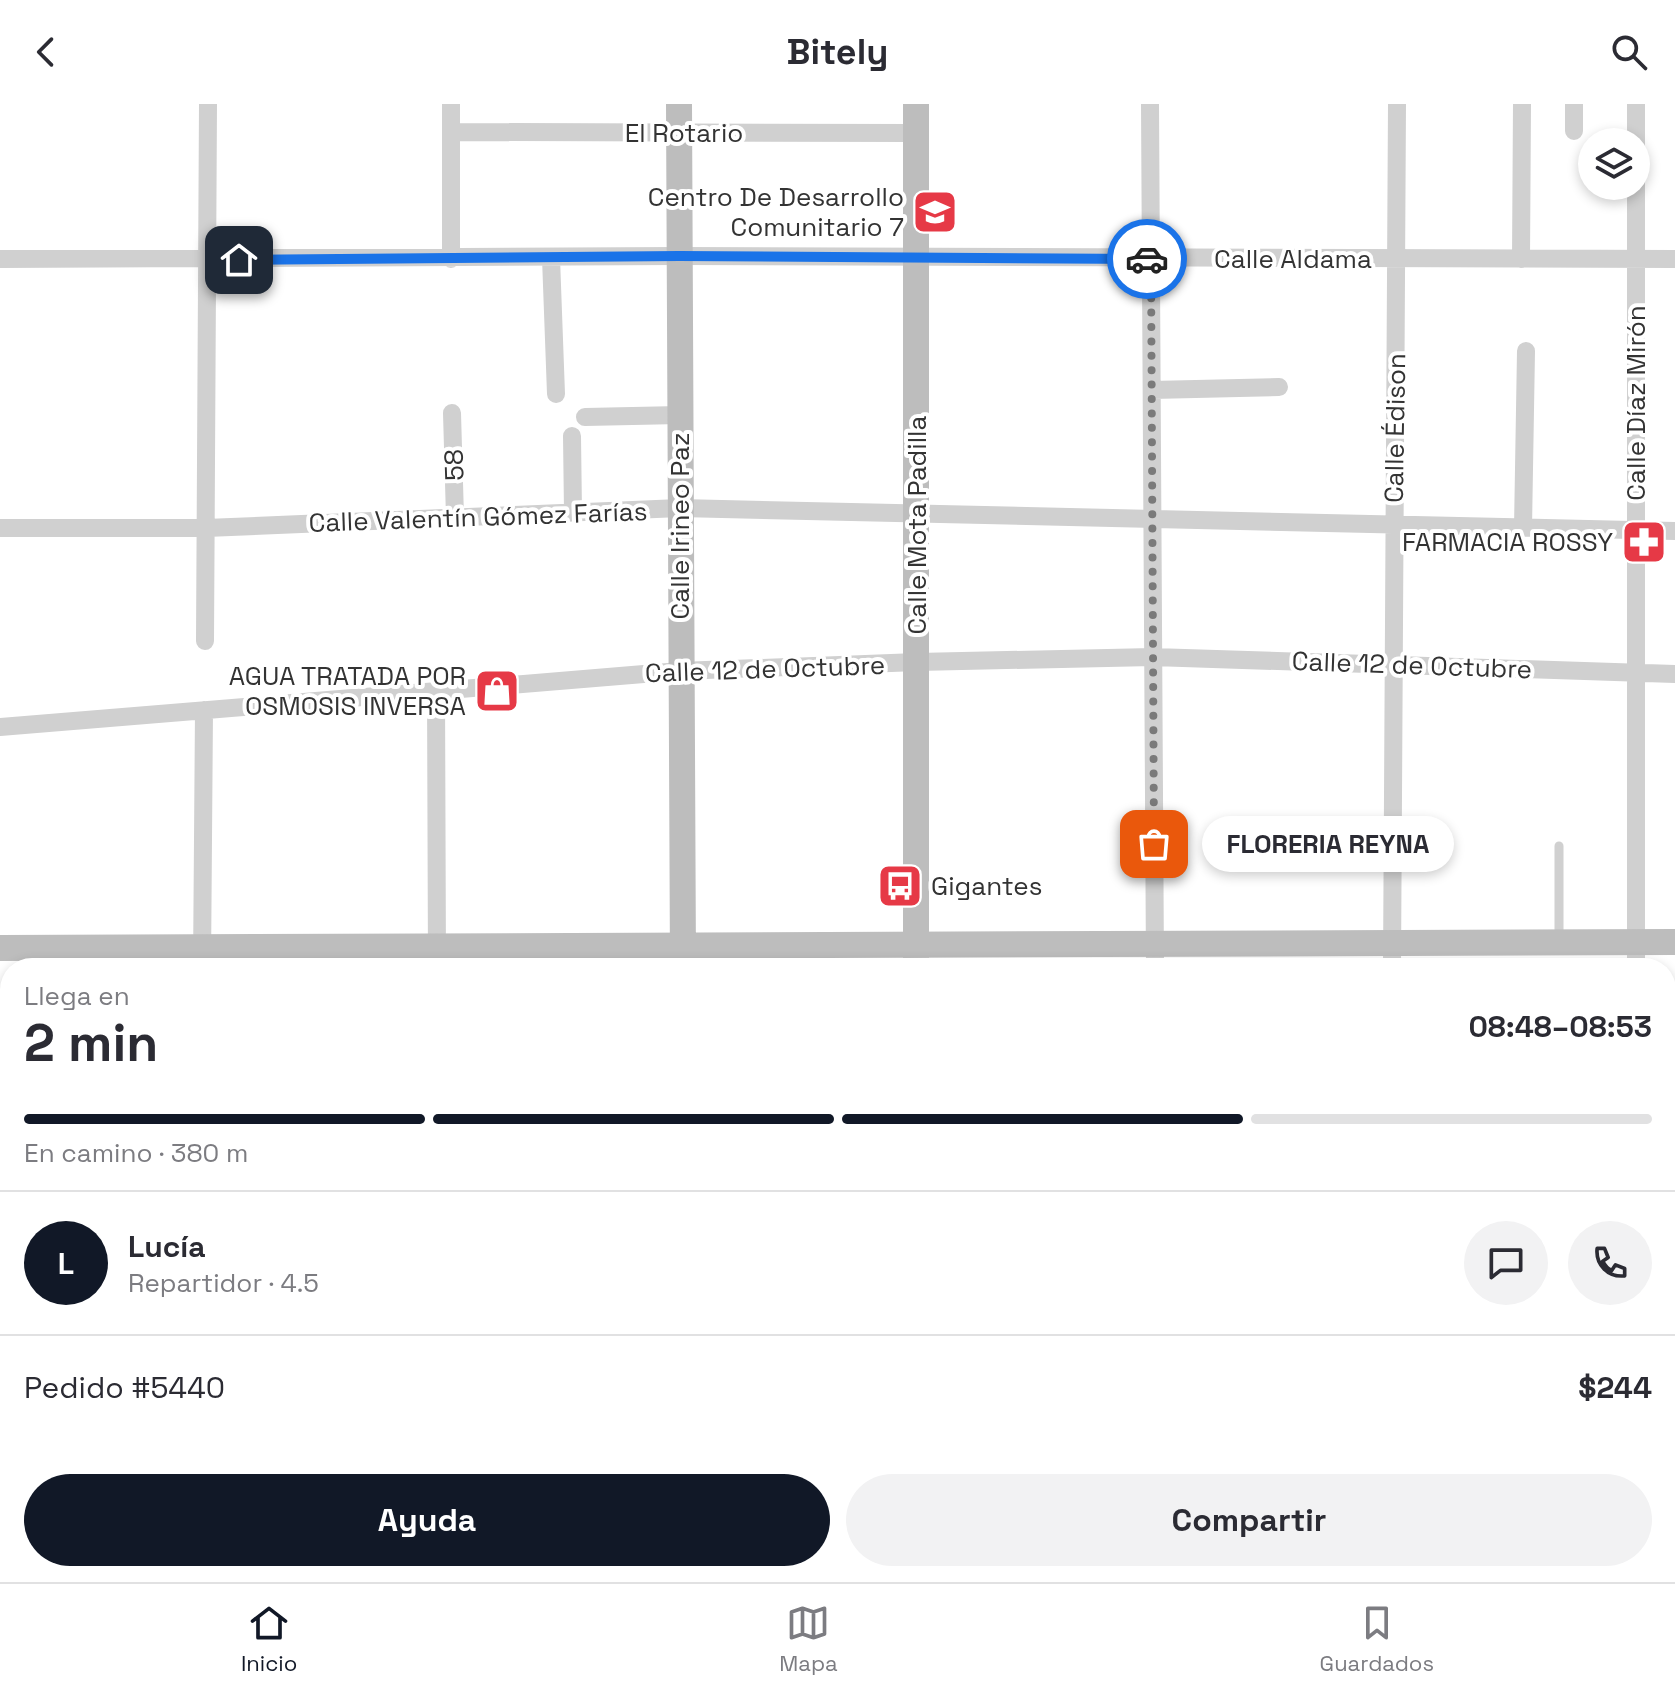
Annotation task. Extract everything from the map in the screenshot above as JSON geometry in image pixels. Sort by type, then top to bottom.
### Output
[{"type":"street","points":[[205,641],[208,104]]},
{"type":"street","points":[[451,104],[451,259]]},
{"type":"street","name":"Calle Irineo Paz","points":[[679,104],[683,958]]},
{"type":"street","name":"Calle Mota Padilla","points":[[916,104],[916,957]]},
{"type":"street","points":[[1150,104],[1155,957]]},
{"type":"street","name":"Calle Édison","points":[[1392,956],[1397,104]]},
{"type":"street","points":[[1521,259],[1522,104]]},
{"type":"street","points":[[1574,104],[1574,131]]},
{"type":"street","name":"Calle Díaz Mirón","points":[[1636,104],[1636,955]]},
{"type":"street","name":"El Rotario","points":[[451,132],[917,133]]},
{"type":"street","name":"Calle Aldama","points":[[0,259],[679,256],[1675,259]]},
{"type":"street","points":[[551,258],[556,394]]},
{"type":"street","points":[[1523,528],[1526,351]]},
{"type":"street","points":[[1152,390],[1279,387]]},
{"type":"street","name":"58","points":[[452,413],[455,517]]},
{"type":"street","points":[[585,417],[680,415]]},
{"type":"street","points":[[572,436],[573,512]]},
{"type":"street","name":"Calle Valentín Gómez Farías","points":[[0,528],[206,528],[680,508],[1675,531]]},
{"type":"street","name":"Calle 12 de Octubre","points":[[0,727],[680,671],[917,662],[1153,657],[1675,674]]},
{"type":"street","points":[[436,690],[437,957]]},
{"type":"street","points":[[202,957],[204,710]]},
{"type":"street","points":[[0,948],[202,957],[1155,957],[1392,956],[1559,943],[1636,955],[1675,942]]},
{"type":"lane","points":[[1559,846],[1559,943]]},
{"type":"way so far","points":[[1147,259],[1151,259],[1154,844]]},
{"type":"place","name":"Centro De Desarrollo Comunitario 7","points":[[935,212]]},
{"type":"place","name":"FARMACIA ROSSY","points":[[1644,542]]},
{"type":"place","name":"AGUA TRATADA POR OSMOSIS INVERSA","points":[[497,691]]},
{"type":"place","name":"FLORERIA REYNA","points":[[1154,844]]},
{"type":"place","name":"Gigantes","points":[[900,886]]},
{"type":"route","points":[[239,260],[679,256],[1147,259]]}]
